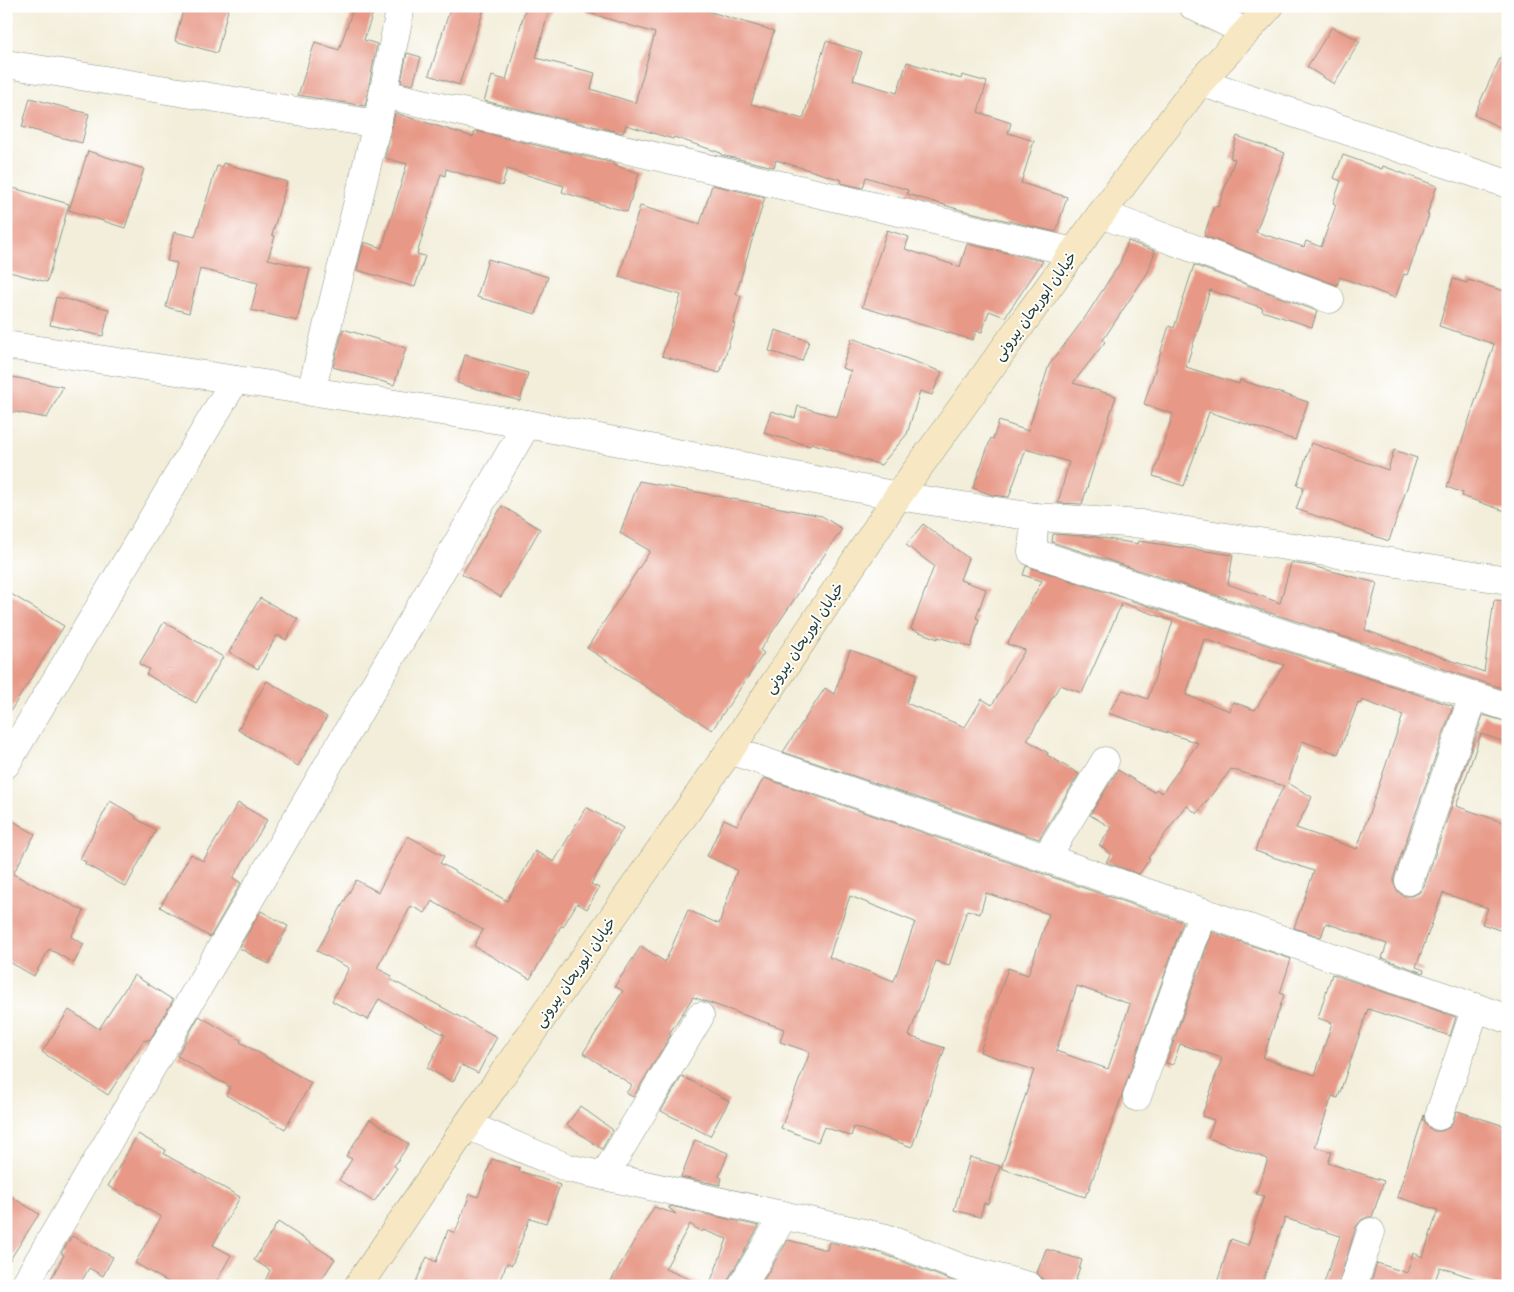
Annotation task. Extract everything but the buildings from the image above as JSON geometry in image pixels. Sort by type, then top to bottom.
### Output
[{"type":"street","points":[[311,392],[377,124],[401,6]]},
{"type":"street","points":[[1193,6],[1246,32]]},
{"type":"street","name":"خیابان ابوریحان بیرونی","points":[[358,1286],[467,1125],[730,750],[898,496],[1101,214],[1200,82],[1270,6]]},
{"type":"street","points":[[6,64],[377,124]]},
{"type":"street","points":[[1200,82],[1508,184]]},
{"type":"street","points":[[383,94],[1074,252]]},
{"type":"street","points":[[1101,214],[1330,299]]},
{"type":"street","points":[[6,345],[527,424],[898,496],[1035,517],[1142,524],[1508,580]]},
{"type":"street","points":[[6,764],[234,380]]},
{"type":"street","points":[[24,1286],[527,424]]},
{"type":"street","points":[[1035,517],[1032,552],[1508,708]]},
{"type":"street","points":[[1409,880],[1473,696]]},
{"type":"street","points":[[730,750],[1508,1019]]},
{"type":"street","points":[[1046,858],[1105,761]]},
{"type":"street","points":[[1137,1097],[1203,912]]},
{"type":"street","points":[[1439,1116],[1476,1007]]},
{"type":"street","points":[[604,1176],[700,1016]]},
{"type":"street","points":[[467,1125],[568,1168],[886,1238],[959,1277],[1029,1286]]},
{"type":"street","points":[[742,1286],[784,1215]]},
{"type":"street","points":[[1353,1286],[1372,1232]]}]
